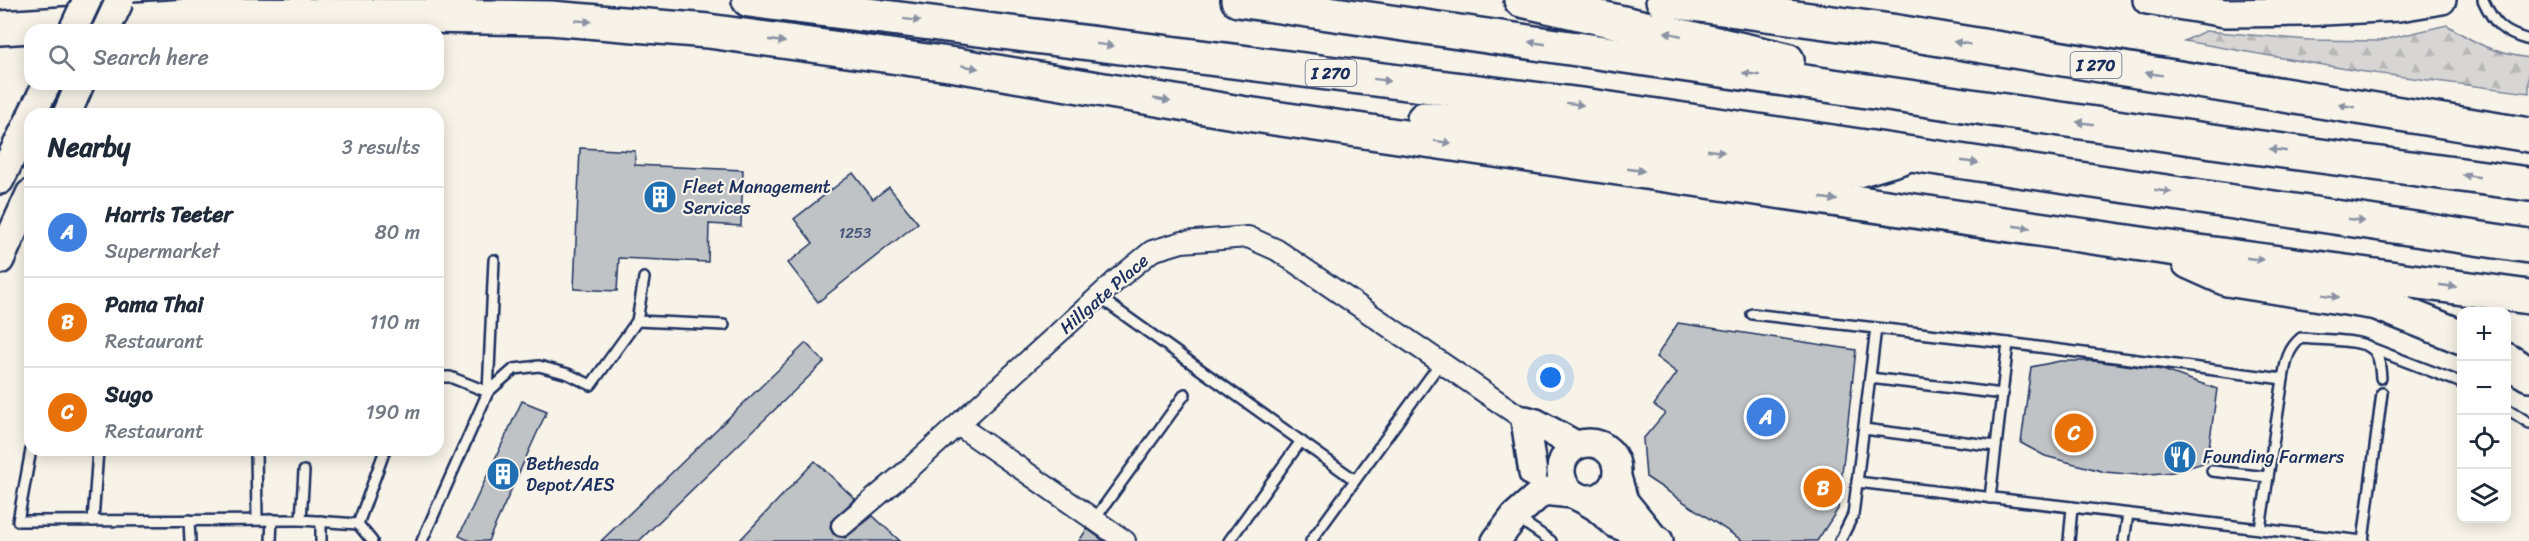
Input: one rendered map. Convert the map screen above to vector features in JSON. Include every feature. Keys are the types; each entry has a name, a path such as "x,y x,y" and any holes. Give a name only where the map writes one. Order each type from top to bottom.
{"highway":[{"name":"I 270","path":"749,0 1590,106 2529,246"},
{"path":"1238,0 2038,116 2529,184"},
{"path":"1521,0 2038,116"},
{"name":"I 270","path":"1663,0 1891,31 2529,135"},
{"path":"63,24 205,15 550,18 708,32 944,63 1240,113 2155,246 2529,297"},
{"path":"0,28 24,26"},
{"path":"1240,113 1375,115 1566,131 1858,170 1912,154"},
{"path":"2397,114 2529,123"},
{"path":"2155,246 2227,279 2378,303 2457,335"},
{"path":"2508,361 2529,374"}],"street":[{"path":"76,24 87,0"},
{"path":"109,24 120,0"},
{"path":"2147,0 2225,13 2398,7 2442,0"},
{"path":"35,108 44,90"},
{"path":"70,108 77,90"},
{"path":"0,180 24,131"},
{"path":"0,260 24,207"},
{"name":"Hillgate Place","path":"842,526 1152,251 1182,242 1248,237 1277,250 1525,420"},
{"path":"1533,473 1525,420 1536,423 1570,452"},
{"path":"958,425 1125,541"},
{"path":"1515,516 1533,473 1544,464 1587,443 1604,447 1615,460 1624,501 1656,539"},
{"path":"1570,452 1562,478 1577,496 1595,506 1616,524 1656,539"},
{"path":"1496,541 1515,516 1543,491 1591,499 1600,497 1613,485 1617,477"}],"lane":[{"path":"2483,0 2492,19 2511,36 2529,40"},
{"path":"422,541 488,392 494,260"},
{"path":"488,392 514,369 539,366 568,374 591,385 637,321 644,278"},
{"path":"1099,297 1356,480"},
{"path":"1752,314 2008,343 2283,379"},
{"path":"637,321 723,325"},
{"path":"1840,541 1853,516 1876,328"},
{"path":"2260,529 2287,356 2292,346 2301,338 2362,344 2457,381"},
{"path":"1990,498 2008,343"},
{"path":"2371,348 2378,357 2381,378"},
{"path":"1311,541 1441,362"},
{"path":"444,377 450,377 488,392"},
{"path":"1870,378 2002,394"},
{"path":"1857,482 2363,541 2382,393"},
{"path":"1094,520 1185,394"},
{"path":"2511,411 2529,423"},
{"path":"1864,429 1996,446"},
{"path":"1229,541 1301,441"},
{"path":"30,456 18,521 257,519 321,521 358,524 372,541"},
{"path":"93,521 98,456"},
{"path":"256,456 257,519"},
{"path":"358,524 383,456"},
{"path":"301,520 304,471"},
{"path":"2212,471 2268,477"},
{"path":"2069,541 2072,507"},
{"path":"2124,541 2128,514"},
{"path":"1515,516 1551,541"},
{"path":"271,541 272,519"},
{"path":"189,520 190,541"},
{"path":"321,521 321,541"}],"green space":[{"path":"2447,25 2486,47 2529,58 2529,93 2358,71 2184,41 2205,31 2309,40 2379,41"}],"building":[{"name":"Fleet Management Services","path":"580,148 635,151 635,165 743,170 741,226 709,224 708,262 619,258 617,291 574,289"},
{"path":"853,173 873,199 889,187 918,223 818,302 788,263 813,243 794,219"},
{"path":"1678,323 1856,350 1838,509 1817,541 1743,541 1646,477 1643,439 1665,413 1654,405 1677,373 1656,357"},
{"path":"806,343 824,362 639,541 601,541"},
{"path":"2060,361 2095,361 2163,370 2217,389 2207,462 2173,472 2139,475 2105,472 2045,456 2021,443 2031,367"},
{"name":"Bethesda Depot/AES","path":"522,401 547,411 488,541 470,541 459,536"},
{"path":"815,461 855,499 831,521 830,528 833,534 845,538 873,516 900,541 739,541"},
{"path":"1087,529 1104,541 1079,541"}],"place":[{"name":"Fleet Management Services","path":"660,197"},
{"name":"Harris Teeter","path":"1766,417"},
{"name":"Sugo","path":"2074,433"},
{"name":"Founding Farmers","path":"2180,457"},
{"name":"Bethesda Depot/AES","path":"503,474"},
{"name":"Pama Thai","path":"1823,488"}]}
